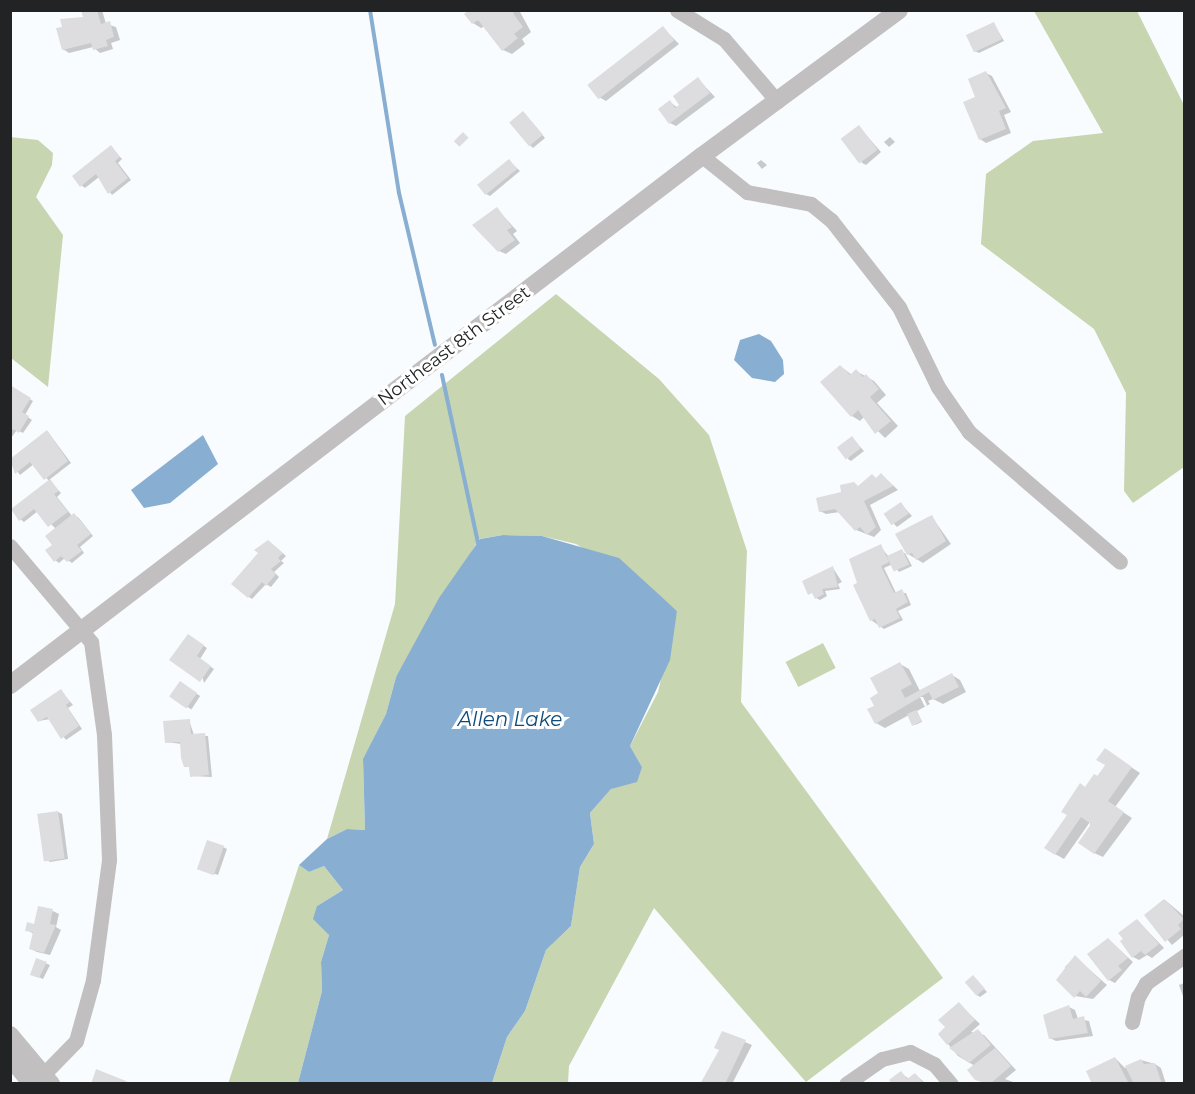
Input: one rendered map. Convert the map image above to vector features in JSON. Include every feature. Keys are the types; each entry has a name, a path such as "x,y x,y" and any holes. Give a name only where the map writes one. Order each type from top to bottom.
{"street":[{"path":"677,10 724,39 777,101"},
{"name":"Northeast 8th Street","path":"10,685 702,156 899,10"},
{"path":"702,156 747,192 811,204 831,220 899,307 938,387 969,432 1120,562"},
{"path":"10,546 81,630 95,654 104,735 109,860 93,980 76,1041 40,1081"},
{"path":"1132,1022 1138,997 1146,983 1185,956"},
{"path":"10,1035 40,1081"},
{"path":"846,1083 895,1053 922,1056 951,1083"},
{"path":"10,1057 40,1081"}],"green space":[{"path":"1034,11 1137,11 1184,105 1184,467 1133,503 1124,491 1126,393 1094,329 981,244 986,174 1033,141 1103,133"},
{"path":"10,137 38,140 53,153 52,165 36,197 63,235 48,387 11,358"},
{"path":"556,294 659,379 709,435 747,551 741,702 943,978 806,1082 654,908 569,1066 568,1083 492,1083 507,1037 525,1011 546,950 571,926 580,867 594,844 590,813 611,789 642,767 630,746 658,692 677,611 655,592 576,544 542,536 503,535 479,539 396,677 386,714 363,760 365,830 347,829 327,839 395,604 405,416"},
{"path":"823,643 836,668 798,687 786,662"},
{"path":"299,865 309,872 324,866 343,890 317,906 329,935 321,962 322,991 298,1083 228,1084"}],"water":[{"path":"759,334 771,341 783,360 784,374 775,382 752,378 734,360 740,340"},
{"path":"203,435 218,464 170,503 144,508 131,490"},
{"name":"Allen Lake","path":"503,535 542,536 619,558 677,611 670,660 630,746 642,767 637,782 611,789 590,813 594,844 580,867 571,926 546,950 525,1011 507,1037 492,1083 298,1083 322,991 321,962 329,935 313,919 317,906 343,890 324,866 309,872 299,865 327,839 347,829 365,830 363,759 386,714 396,677 439,598 480,539"}],"building":[{"path":"81,10 97,10 101,24 110,21 114,37 106,40 108,46 93,50 91,43 62,50 56,28 62,27 60,19 83,17"},
{"path":"469,10 516,10 513,13 523,27 514,34 518,38 502,51 478,20 472,24 464,14"},
{"path":"994,22 1002,39 974,52 966,35"},
{"path":"663,26 674,40 598,99 587,85"},
{"path":"986,71 1006,108 999,111 1006,129 979,140 963,102 975,97 968,79"},
{"path":"698,77 710,93 669,124 658,109 670,100 675,108 679,105 673,96"},
{"path":"523,111 543,135 529,146 509,123"},
{"path":"859,125 878,150 859,164 841,139"},
{"path":"463,132 469,138 459,147 454,141"},
{"path":"111,145 120,157 115,161 128,178 108,194 96,174 80,187 72,176"},
{"path":"509,159 517,169 485,195 477,185"},
{"path":"497,207 512,227 507,230 515,240 498,252 472,225"},
{"path":"840,365 850,375 856,369 863,377 866,374 879,389 870,397 891,421 875,434 858,410 851,417 820,382"},
{"path":"10,385 31,398 22,412 29,416 19,433 13,429 10,432"},
{"path":"47,430 68,461 44,480 30,462 15,474 10,459"},
{"path":"852,436 861,448 846,459 837,447"},
{"path":"881,473 893,486 864,501 876,527 867,535 860,527 855,531 835,509 819,512 816,498 841,492 840,485 854,482 858,486 872,474 876,478"},
{"path":"50,479 59,491 54,494 68,512 48,527 34,509 19,521 11,509"},
{"path":"901,502 909,514 891,525 884,514"},
{"path":"74,513 91,534 77,545 82,551 67,562 61,556 54,562 45,550 52,545 45,536"},
{"path":"932,515 946,541 916,560 912,553 907,555 895,534"},
{"path":"268,540 283,553 278,558 281,561 271,569 276,574 266,586 262,582 248,598 231,584 258,553 254,550"},
{"path":"881,544 889,562 881,566 894,593 902,589 908,602 896,609 900,618 879,628 875,619 870,621 853,585 857,583 849,559"},
{"path":"902,549 909,564 894,572 887,556"},
{"path":"833,566 838,587 822,589 824,594 815,599 812,593 808,595 802,581"},
{"path":"188,634 204,645 197,656 211,666 200,682 169,660"},
{"path":"900,662 912,684 901,690 905,698 952,673 959,687 933,700 929,692 875,724 867,709 874,706 870,698 878,693 870,678"},
{"path":"180,681 197,693 186,709 169,697"},
{"path":"61,689 70,702 66,705 79,726 61,739 47,717 38,722 30,710"},
{"path":"916,710 922,721 912,726 907,714"},
{"path":"190,719 191,734 205,733 209,775 190,777 189,767 184,767 181,758 180,742 165,743 163,721"},
{"path":"1105,748 1132,767 1108,801 1124,812 1094,854 1078,843 1091,824 1081,817 1055,855 1044,848 1067,815 1061,812 1080,783 1085,787 1094,774 1098,776 1105,765 1096,760"},
{"path":"58,811 65,859 44,861 37,814"},
{"path":"207,840 224,846 214,875 197,869"},
{"path":"1164,899 1184,919 1178,925 1181,929 1165,942 1144,915"},
{"path":"38,906 53,909 50,924 56,925 44,953 29,949 33,932 25,931 27,922 34,924"},
{"path":"1137,919 1159,944 1145,955 1141,951 1132,958 1120,941 1123,939 1118,933"},
{"path":"1108,938 1128,958 1118,966 1122,970 1108,981 1087,954"},
{"path":"1075,955 1101,981 1086,997 1080,991 1074,998 1056,980"},
{"path":"36,958 47,962 39,978 30,975"},
{"path":"973,975 985,989 977,996 965,982"},
{"path":"959,1002 975,1020 947,1045 938,1034 945,1027 938,1020"},
{"path":"1069,1005 1073,1019 1084,1016 1088,1033 1049,1039 1043,1015"},
{"path":"978,1029 991,1045 969,1063 949,1048"},
{"path":"722,1031 746,1040 725,1084 700,1084 719,1050 714,1048"},
{"path":"995,1048 1011,1066 990,1084 975,1080 967,1070"},
{"path":"1115,1057 1128,1082 1092,1084 1086,1071"},
{"path":"1141,1059 1144,1064 1155,1063 1162,1084 1134,1084 1125,1066"},
{"path":"96,1069 126,1081 129,1084 91,1084"},
{"path":"901,1071 907,1079 915,1073 924,1084 892,1084 889,1080"}],"waterway":[{"path":"370,10 399,193 435,345"},
{"path":"442,375 478,543"}]}
